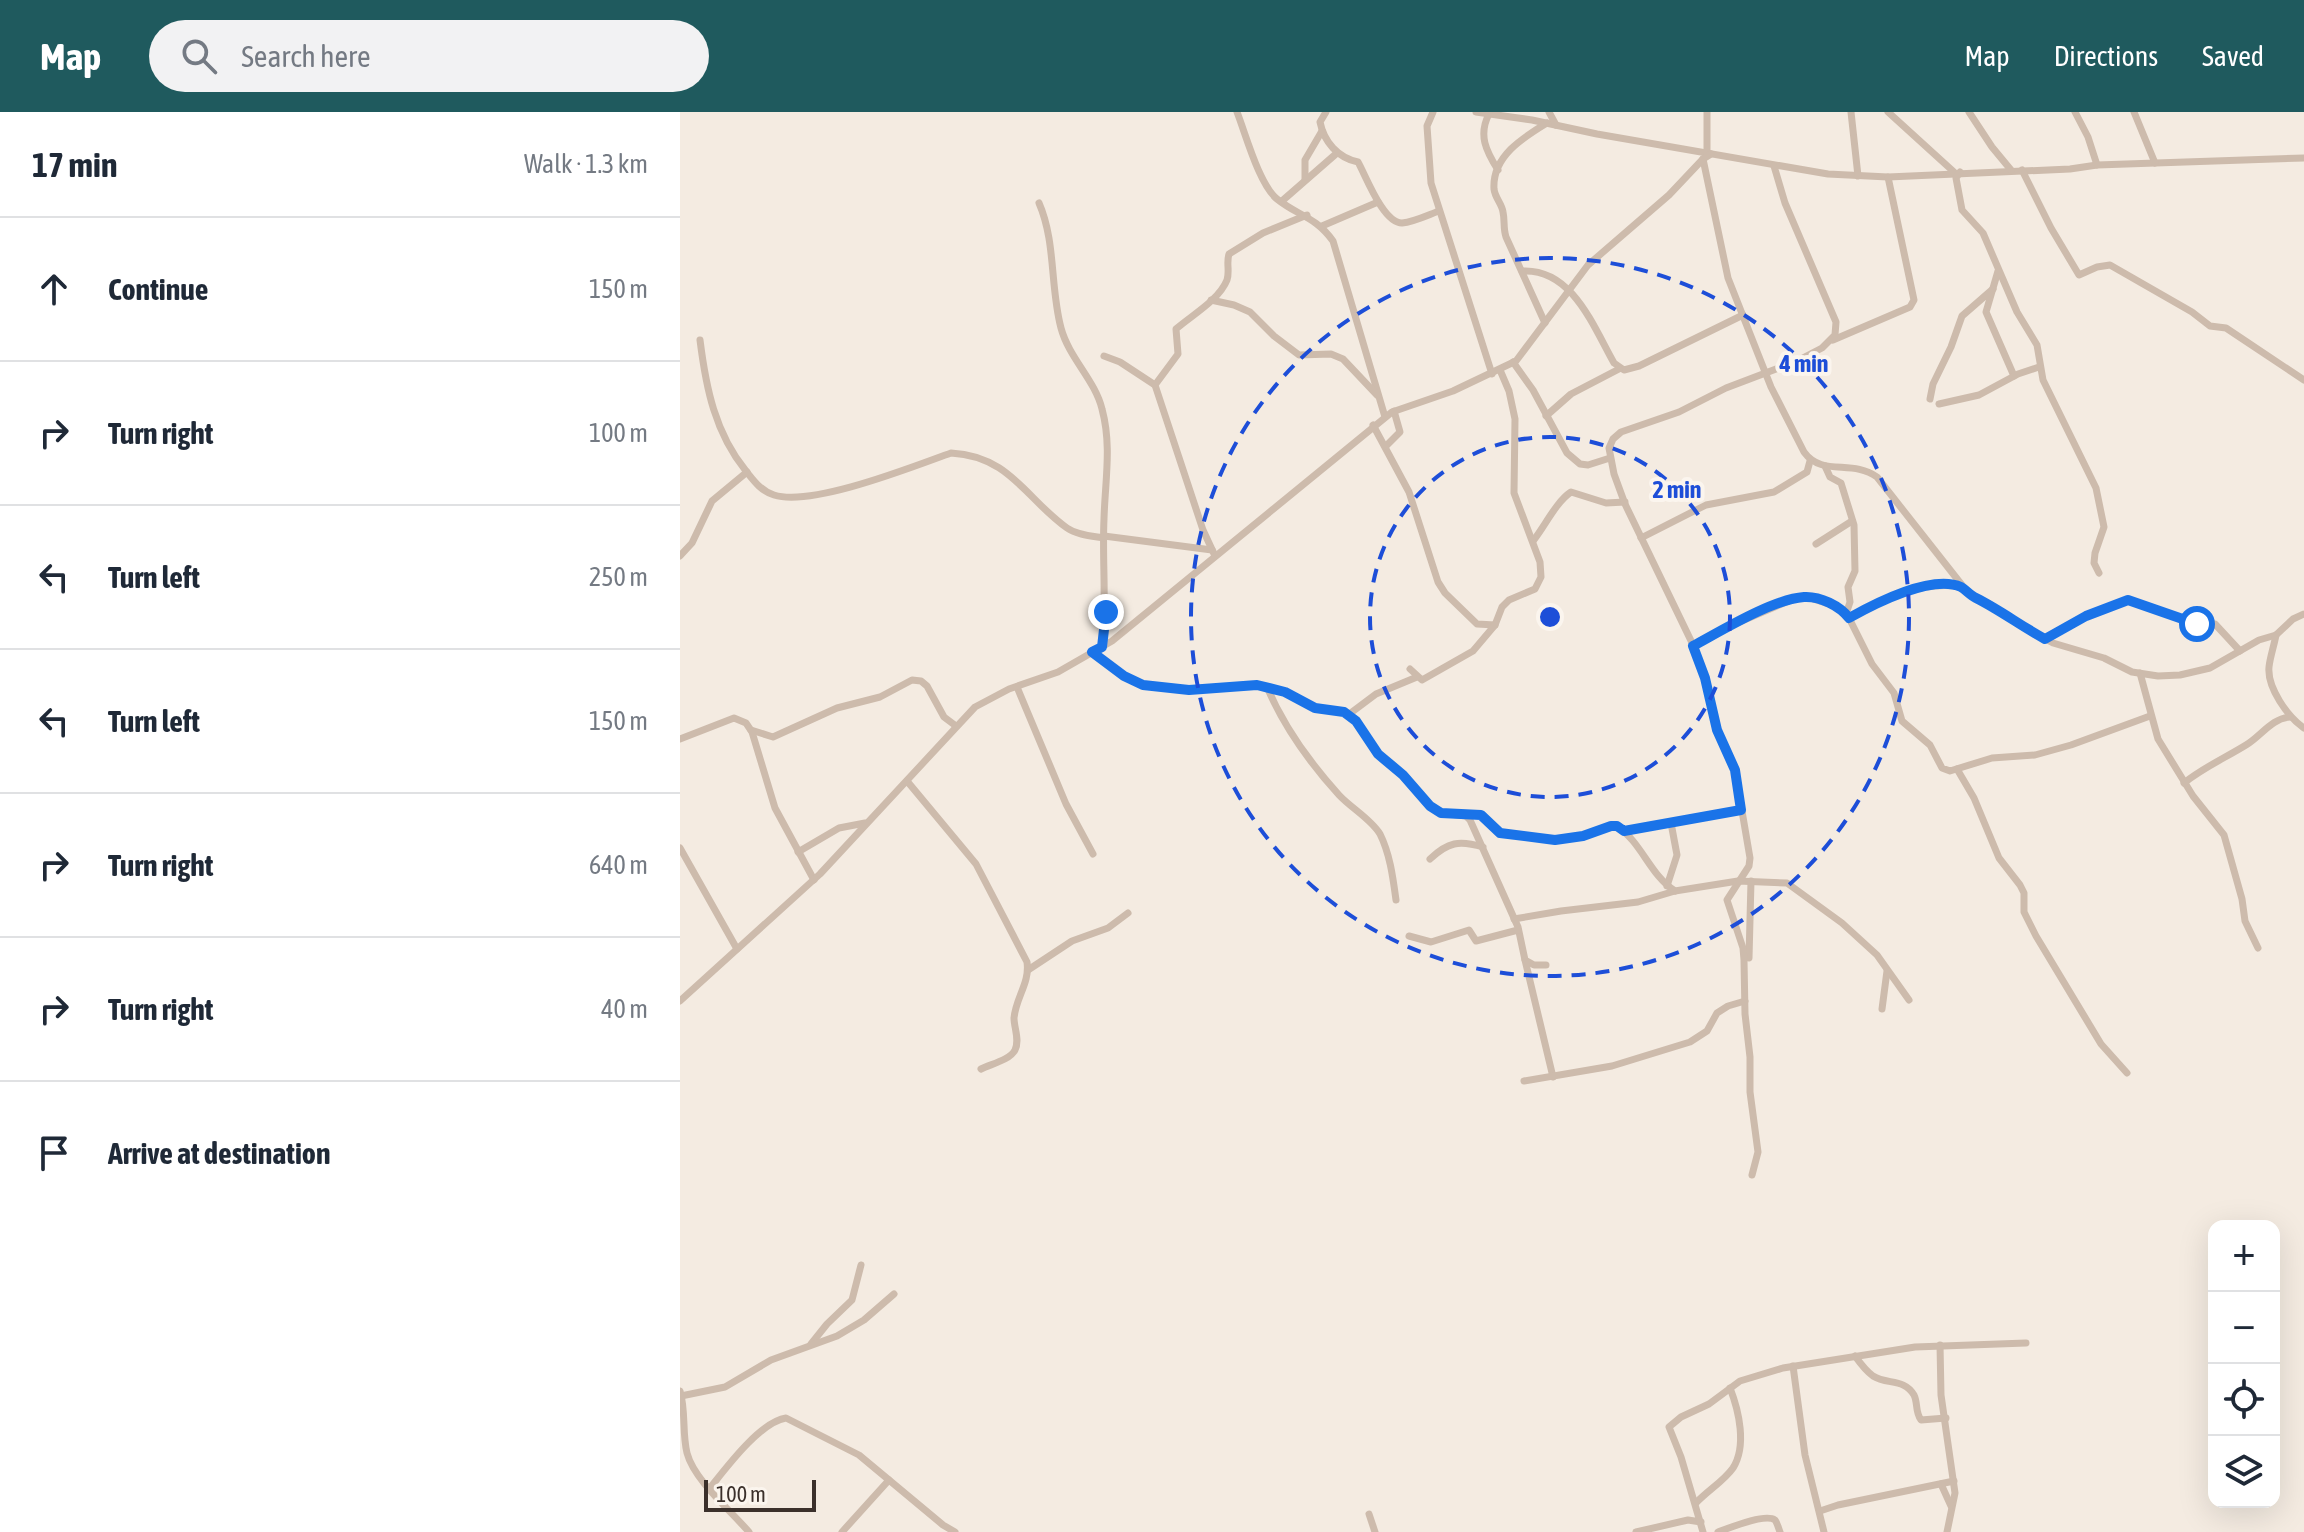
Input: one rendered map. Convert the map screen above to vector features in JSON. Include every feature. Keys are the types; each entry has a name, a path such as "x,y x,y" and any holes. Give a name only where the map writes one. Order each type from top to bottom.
{"street":[{"path":"1237,112 1267,186 1282,201 1322,226 1333,241 1385,417"},
{"path":"1326,112 1320,122 1322,131 1337,153 1358,162 1378,202 1395,221 1401,223 1439,211"},
{"path":"1410,669 1422,680 1473,651 1495,625 1502,607 1539,584 1540,562 1514,493 1515,419 1509,391 1496,372 1431,183 1427,126 1433,112"},
{"path":"1476,112 1707,155 1858,176 2304,158"},
{"path":"1549,112 1551,124"},
{"path":"1641,538 1706,505 1774,492 1807,472 1810,461 1766,374 1723,265 1707,155 1707,112"},
{"path":"1851,112 1858,176"},
{"path":"1888,112 1957,172"},
{"path":"1969,112 2011,170"},
{"path":"2075,112 2088,137 2097,165"},
{"path":"2134,112 2155,163"},
{"path":"1487,113 1483,141 1498,170"},
{"path":"1545,323 1502,227 1503,211 1494,193 1494,177 1515,143 1551,124"},
{"path":"1305,179 1305,160 1322,131"},
{"path":"1282,201 1337,153"},
{"path":"680,1001 814,880 975,707 1058,672 1102,647 1150,612 1214,553 1294,494 1373,425 1394,411 1496,372 1513,362 1527,350 1588,265 1669,195 1707,155"},
{"path":"1774,166 1788,213 1836,322 1837,330 1831,341"},
{"path":"2022,170 2079,275 2110,265 2192,312 2210,326 2226,328 2304,380"},
{"path":"1957,172 1960,207 1983,233 2017,312 2037,345 2043,380 2096,488 2104,527 2095,553 2094,563 2099,573"},
{"path":"1752,1175 1758,1152 1750,1092 1743,948 1727,900 1749,866 1750,858 1735,770 1717,730 1705,678 1693,646 1625,502 1610,458 1611,442 1621,432 1679,412 1726,388 1797,361 1831,341 1910,307 1914,300 1888,177"},
{"path":"1322,226 1378,202"},
{"path":"1039,203 1046,221 1060,326 1067,346 1101,405 1108,443 1104,537 1106,612 1102,647"},
{"path":"1155,385 1178,354 1176,329 1211,300 1229,276 1229,254 1263,233 1307,215"},
{"path":"1998,268 1986,312 2014,376"},
{"path":"1522,271 1555,277 1570,289 1619,369"},
{"path":"1930,399 1933,384 1962,316 1993,289"},
{"path":"1211,300 1250,312 1299,355 1331,354 1343,359 1378,396"},
{"path":"1546,416 1571,394 1619,369 1639,366 1743,315"},
{"path":"700,340 707,392 726,443 765,491 778,496 809,496 951,453 965,454 1010,474 1068,529 1214,553"},
{"path":"1104,356 1120,362 1155,385 1203,530 1214,553"},
{"path":"1513,362 1533,390 1567,453 1580,464 1598,464 1610,458"},
{"path":"1939,404 1979,395 2014,376 2039,367"},
{"path":"1386,446 1400,432 1394,411"},
{"path":"1373,425 1409,492 1438,582 1477,624 1495,625"},
{"path":"1810,461 1825,466 1858,467 1877,477 1962,587 1975,598 2045,639 2140,673 2180,675 2210,668 2276,635 2293,619 2304,614"},
{"path":"1825,466 1830,477 1841,483 1852,521 1855,571 1848,587 1848,616"},
{"path":"680,556 692,543 712,501 747,472"},
{"path":"1533,541 1561,499 1571,492 1606,503 1625,502"},
{"path":"1816,544 1852,521"},
{"path":"1848,616 1910,589 1962,587"},
{"path":"1693,646 1791,600 1807,597 1835,606 1848,616 1872,664 1894,693 1902,721 1930,745 1942,768 1950,771 1992,758 2035,755 2150,716"},
{"path":"2045,639 2086,616 2128,600 2197,624 2215,624 2240,651"},
{"path":"2276,635 2269,666 2270,677 2290,717 2304,728"},
{"path":"1092,652 1124,676 1143,685 1189,690 1247,683 1285,692 1309,706 1348,715 1356,721 1378,754 1403,775 1430,806 1441,813 1481,815 1500,833 1555,840 1617,826 1624,831 1656,876 1675,891"},
{"path":"2140,673 2158,739 2184,783 2224,835 2245,921 2258,948"},
{"path":"1348,715 1376,694 1417,677"},
{"path":"751,729 773,737 837,708 880,697 912,680 921,681 927,686 944,717 956,726"},
{"path":"1017,687 1066,804 1093,854"},
{"path":"1267,687 1280,717 1326,780 1378,831 1391,865 1396,900"},
{"path":"2184,783 2202,769 2246,746 2276,721 2290,717"},
{"path":"680,739 734,718 746,723 751,729 775,808 814,880"},
{"path":"1957,769 1974,798 1999,858 2020,885 2025,899 2024,912 2036,936 2101,1044 2127,1073"},
{"path":"907,781 976,864 1027,962 1028,979 1014,1020 1015,1050 1010,1056 981,1069"},
{"path":"1624,831 1741,810"},
{"path":"1466,816 1473,824 1518,930 1553,1077"},
{"path":"798,852 839,828 866,823"},
{"path":"1667,886 1677,855 1671,823"},
{"path":"1430,859 1455,842 1483,847"},
{"path":"680,848 737,949"},
{"path":"1514,919 1638,902 1675,891 1738,881 1787,883 1842,923 1877,955 1909,1000"},
{"path":"1745,984 1749,969 1751,881"},
{"path":"1028,970 1072,941 1108,928 1128,913"},
{"path":"1409,936 1431,942 1469,930 1476,941 1518,930"},
{"path":"1525,960 1534,965 1546,965"},
{"path":"1882,1009 1887,971"},
{"path":"1524,1081 1634,1061 1701,1037 1717,1013 1745,1001"},
{"path":"810,1346 852,1300 861,1265"},
{"path":"749,1532 699,1478 687,1454 681,1394 725,1387 771,1360 850,1329 883,1306 894,1294"},
{"path":"1703,1532 1669,1427 1681,1417 1709,1404 1740,1381 1793,1366 1855,1356 1940,1345 2026,1343"},
{"path":"1940,1345 1941,1395 1955,1493 1947,1532"},
{"path":"1855,1356 1873,1376 1897,1381 1910,1391 1916,1400 1917,1416 1921,1420 1946,1418"},
{"path":"1793,1366 1805,1455 1824,1532"},
{"path":"1696,1503 1727,1475 1736,1461 1741,1425 1730,1388"},
{"path":"710,1488 772,1422 786,1418 859,1455 955,1532"},
{"path":"842,1532 889,1480"},
{"path":"1820,1511 1954,1481"},
{"path":"1941,1484 1952,1508"},
{"path":"1369,1514 1375,1532"},
{"path":"1718,1532 1755,1519 1771,1518 1780,1532"},
{"path":"1636,1532 1688,1520 1701,1522"}],"route":[{"path":"1106,612 1102,647 1092,652 1124,676 1143,685 1189,690 1247,683 1285,692 1315,708 1344,712 1356,721 1378,754 1403,775 1434,809 1462,816 1481,815 1500,833 1555,840 1583,836 1611,826 1624,831 1741,810 1735,770 1717,730 1705,678 1693,646 1791,600 1807,597 1820,601 1835,606 1849,618 1910,589 1952,585 1962,587 1975,598 2045,639 2086,616 2128,600 2197,624"}]}
